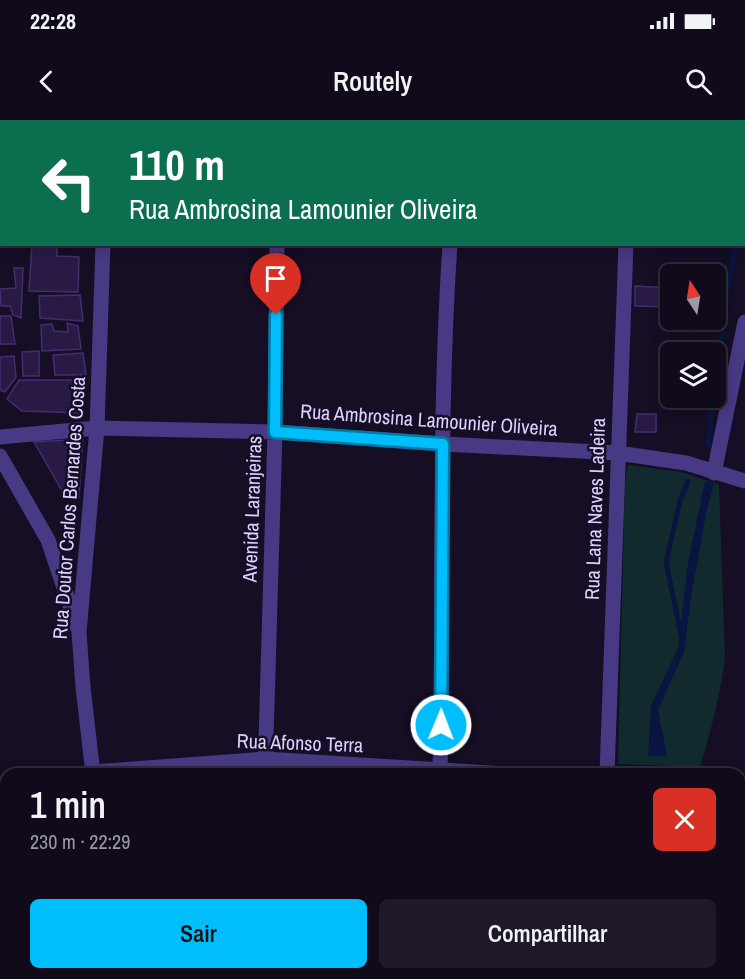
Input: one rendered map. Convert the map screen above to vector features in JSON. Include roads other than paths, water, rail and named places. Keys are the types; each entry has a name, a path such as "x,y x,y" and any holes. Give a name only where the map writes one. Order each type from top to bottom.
{"street":[{"name":"Rua Doutor Carlos Bernardes Costa","path":"92,768 79,632 97,428 103,246"},
{"name":"Avenida Laranjeiras","path":"265,766 275,432 277,246"},
{"path":"440,768 443,444 446,299 450,246"},
{"name":"Rua Lana Naves Ladeira","path":"607,768 626,246"},
{"path":"714,472 745,322"},
{"name":"Rua Ambrosina Lamounier Oliveira","path":"0,438 97,428 275,432 618,453 686,463 745,481"},
{"path":"0,456 48,540 79,632"},
{"name":"Rua Afonso Terra","path":"216,768 265,766 315,768"}],"waterway":[{"path":"721,342 736,246"},
{"path":"708,446 712,408"},
{"path":"681,635 666,562 680,501 688,481"}]}
